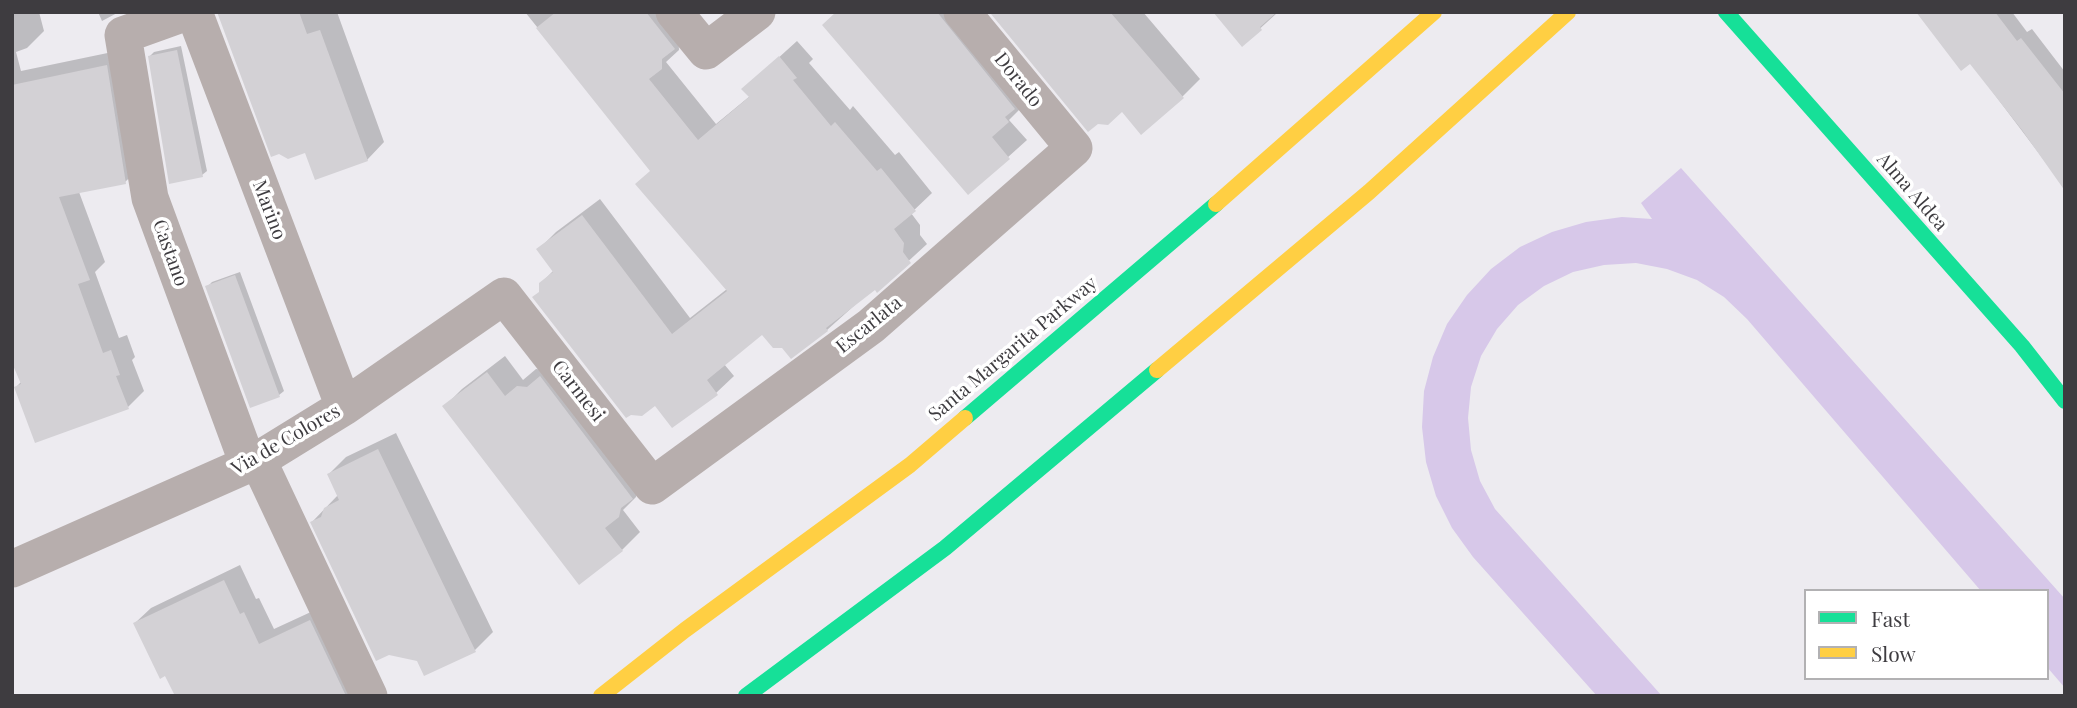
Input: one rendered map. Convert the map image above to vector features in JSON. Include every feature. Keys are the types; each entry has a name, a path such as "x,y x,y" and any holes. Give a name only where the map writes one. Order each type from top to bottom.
{"main road":[{"name":"Santa Margarita Parkway","path":"601,696 685,630 910,465 1245,179 1434,12"},
{"path":"746,696 945,548 1369,192 1568,12"},
{"name":"Alma Aldea","path":"1726,12 2022,346 2065,401"}],"street":[{"name":"Castano","path":"187,12 123,35 150,198 253,462 369,696"},
{"name":"Marino","path":"194,12 344,407"},
{"path":"674,12 706,51 757,12"},
{"name":"Dorado","path":"962,12 1074,148"},
{"name":"Escarlata","path":"652,486 871,326 1074,148"},
{"name":"Via de Colores","path":"12,569 253,462 344,407 504,296"},
{"name":"Carmesi","path":"504,296 652,486"}],"shaded area":[{"path":"1681,168 2065,599 2065,688 2049,669 2049,589 1979,589 1747,319 1724,297 1697,280 1667,269 1636,263 1604,265 1573,272 1544,286 1518,305 1497,329 1481,356 1471,387 1468,418 1471,450 1480,481 1495,509 1662,696 1597,696 1473,557 1452,528 1436,496 1426,462 1422,427 1424,391 1433,357 1447,324 1467,295 1491,269 1520,247 1552,232 1586,222 1622,217 1652,219 1641,203"}],"building":[{"path":"217,12 299,12 307,34 320,30 368,161 315,180 305,153 288,159 279,154 271,157"},
{"path":"556,12 646,12 675,49 662,59 662,69 649,79 698,140 749,97 741,89 779,56 797,78 793,80 831,126 835,122 877,171 881,168 916,211 894,229 904,243 903,252 911,263 877,293 875,290 826,328 828,331 791,359 782,348 773,348 762,335 707,380 718,395 672,428 655,406 642,416 631,415 626,418 532,297 539,292 539,283 553,272 536,249 582,215 672,334 727,291 635,184 650,171 536,28"},
{"path":"836,12 937,12 1015,109 1005,117 1009,122 992,137 1010,159 968,195 822,25"},
{"path":"1110,12 1184,98 1141,135 1122,112 1108,125 1098,124 1088,132 991,14"},
{"path":"1213,12 1277,12 1260,27 1262,30 1242,47"},
{"path":"1916,12 1995,12 2017,41 2021,38 2065,94 2065,191 2022,130 1970,64 1961,71"},
{"path":"177,50 203,177 169,184 148,56"},
{"path":"107,65 126,184 59,197 90,280 78,284 103,353 111,350 120,375 116,376 129,409 35,443 14,387 21,384 12,363 12,85"},
{"path":"235,275 280,397 250,408 205,286"},
{"path":"487,372 505,396 517,386 527,387 540,376 633,499 621,508 619,517 605,528 623,551 579,585 442,406"},
{"path":"378,449 476,652 424,676 417,661 389,655 376,661 310,522 321,517 324,508 339,500 327,474"},
{"path":"224,580 240,614 244,612 259,644 310,620 346,696 175,696 165,676 160,679 133,623"}],"traffic: fast":[{"path":"1726,12 2022,346 2065,401"},
{"path":"965,418 1216,204"},
{"path":"746,696 945,548 1157,370"}],"traffic: slow":[{"path":"1216,204 1434,12"},
{"path":"1157,370 1369,192 1568,12"},
{"path":"601,696 685,630 910,465 965,418"}]}
